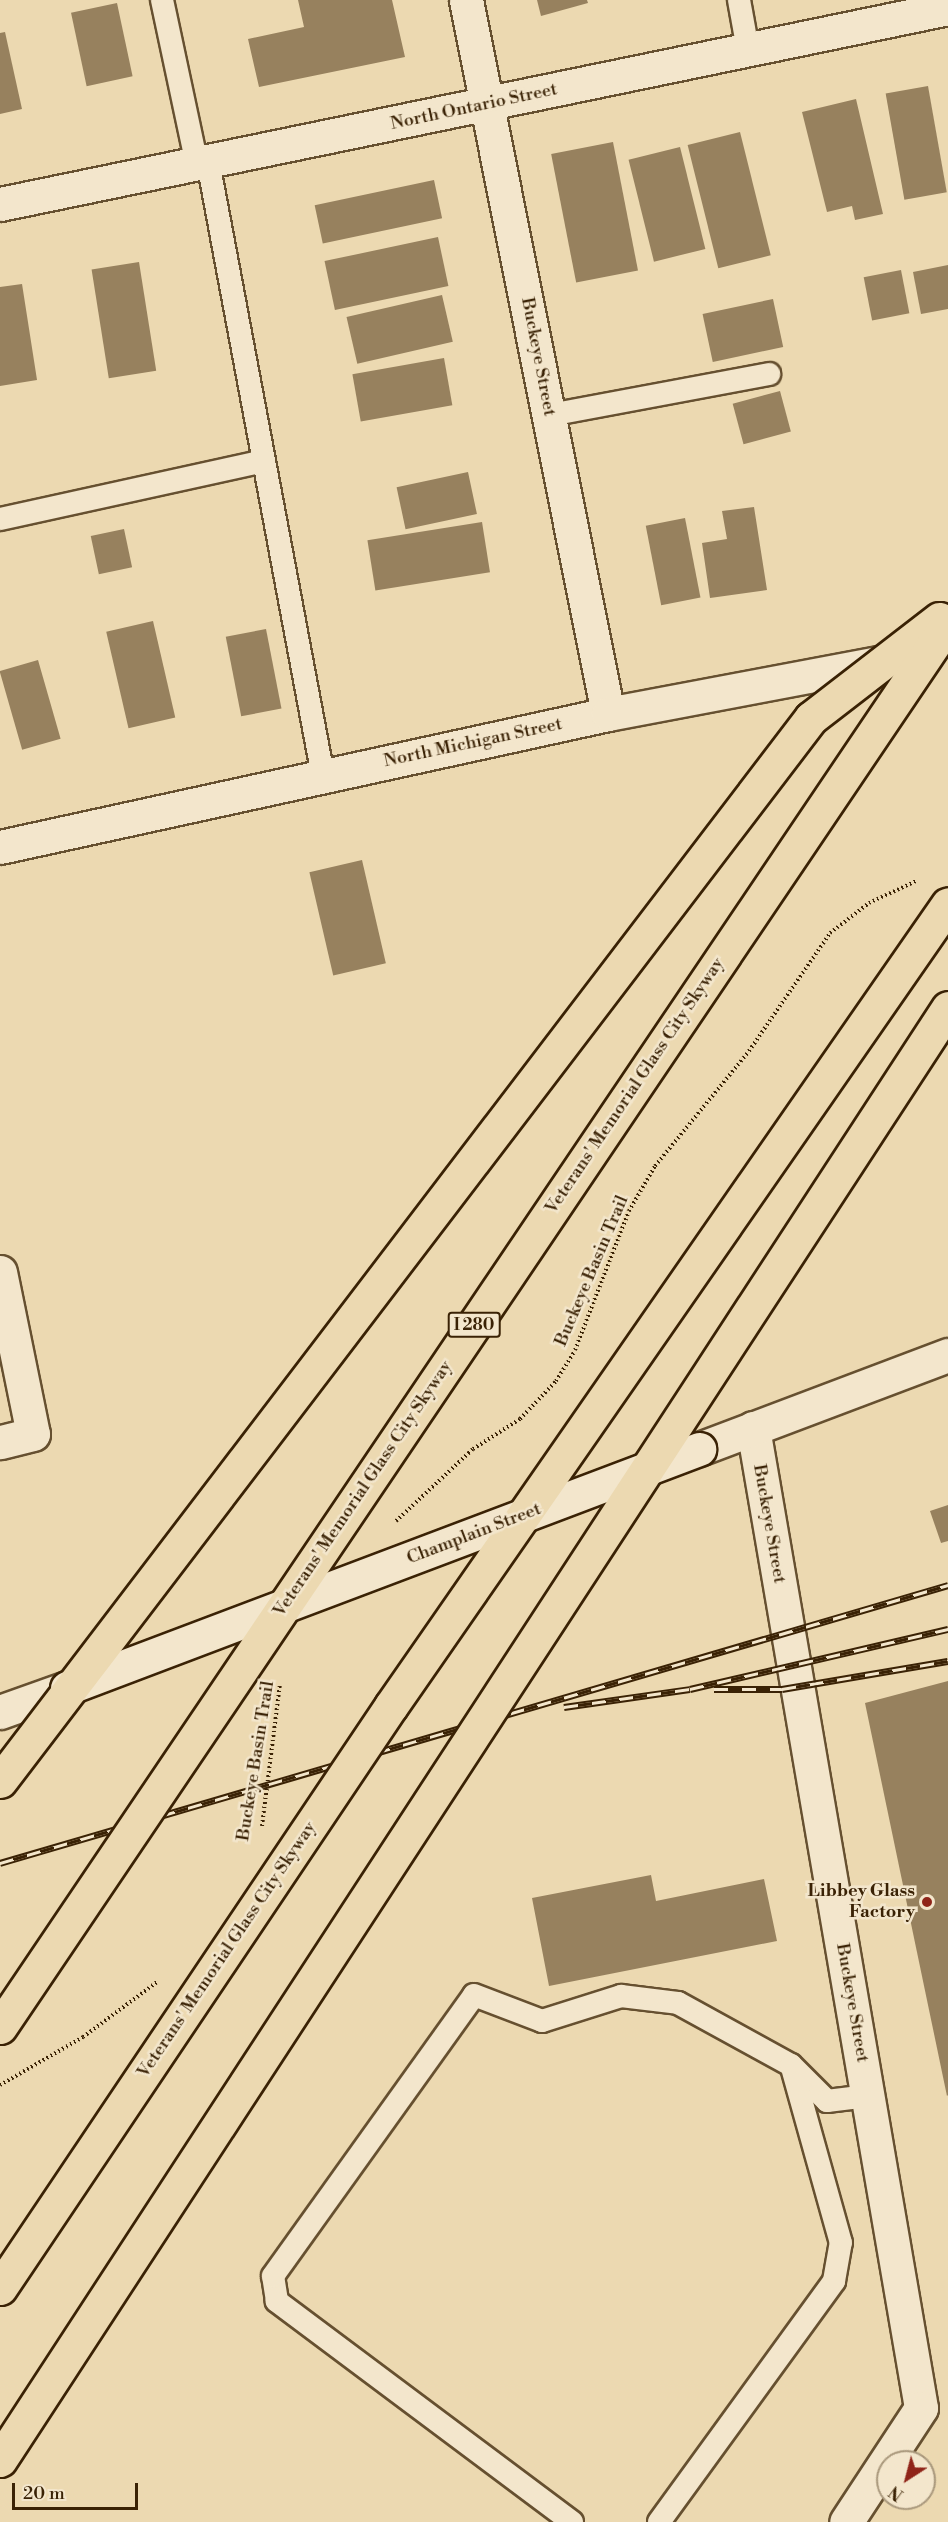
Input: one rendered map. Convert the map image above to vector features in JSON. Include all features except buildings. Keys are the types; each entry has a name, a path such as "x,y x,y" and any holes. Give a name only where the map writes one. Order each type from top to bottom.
{"highway":[{"path":"0,1781 811,718 948,612"},
{"name":"Veterans' Memorial Glass City Skyway","path":"0,2026 948,623"},
{"name":"Veterans' Memorial Glass City Skyway","path":"0,2288 391,1706 948,904"},
{"path":"0,2460 948,1008"}],"street":[{"name":"Buckeye Street","path":"466,0 489,105 608,714"},
{"name":"North Ontario Street","path":"0,204 489,105 948,8"},
{"name":"North Michigan Street","path":"0,847 608,714 948,650"},
{"path":"0,1272 33,1434 0,1442"},
{"name":"Champlain Street","path":"0,1712 948,1354"},
{"name":"Buckeye Street","path":"753,1428 921,2408 846,2522"}],"lane":[{"path":"162,0 203,163 264,461 323,776"},
{"path":"739,0 748,50"},
{"path":"550,415 769,375"},
{"path":"0,519 264,461"},
{"path":"572,2522 277,2301 273,2276 474,1995 542,2021 621,1996 678,2003 791,2065 827,2101 868,2096"},
{"path":"659,2522 834,2281 841,2243 791,2065"}],"path":[{"name":"Buckeye Basin Trail","path":"391,1525 473,1449 520,1419 556,1381 592,1311 629,1211 655,1166 748,1050 830,933 869,903 922,878"},
{"name":"Buckeye Basin Trail","path":"261,1830 286,1671"},
{"path":"0,2085 83,2037 162,1977"}],"railway":[{"path":"0,1863 948,1585"},
{"path":"564,1707 690,1689 948,1629"},
{"path":"714,1689 782,1689 948,1661"}],"place":[{"name":"Libbey Glass Factory","path":"927,1902"}]}
